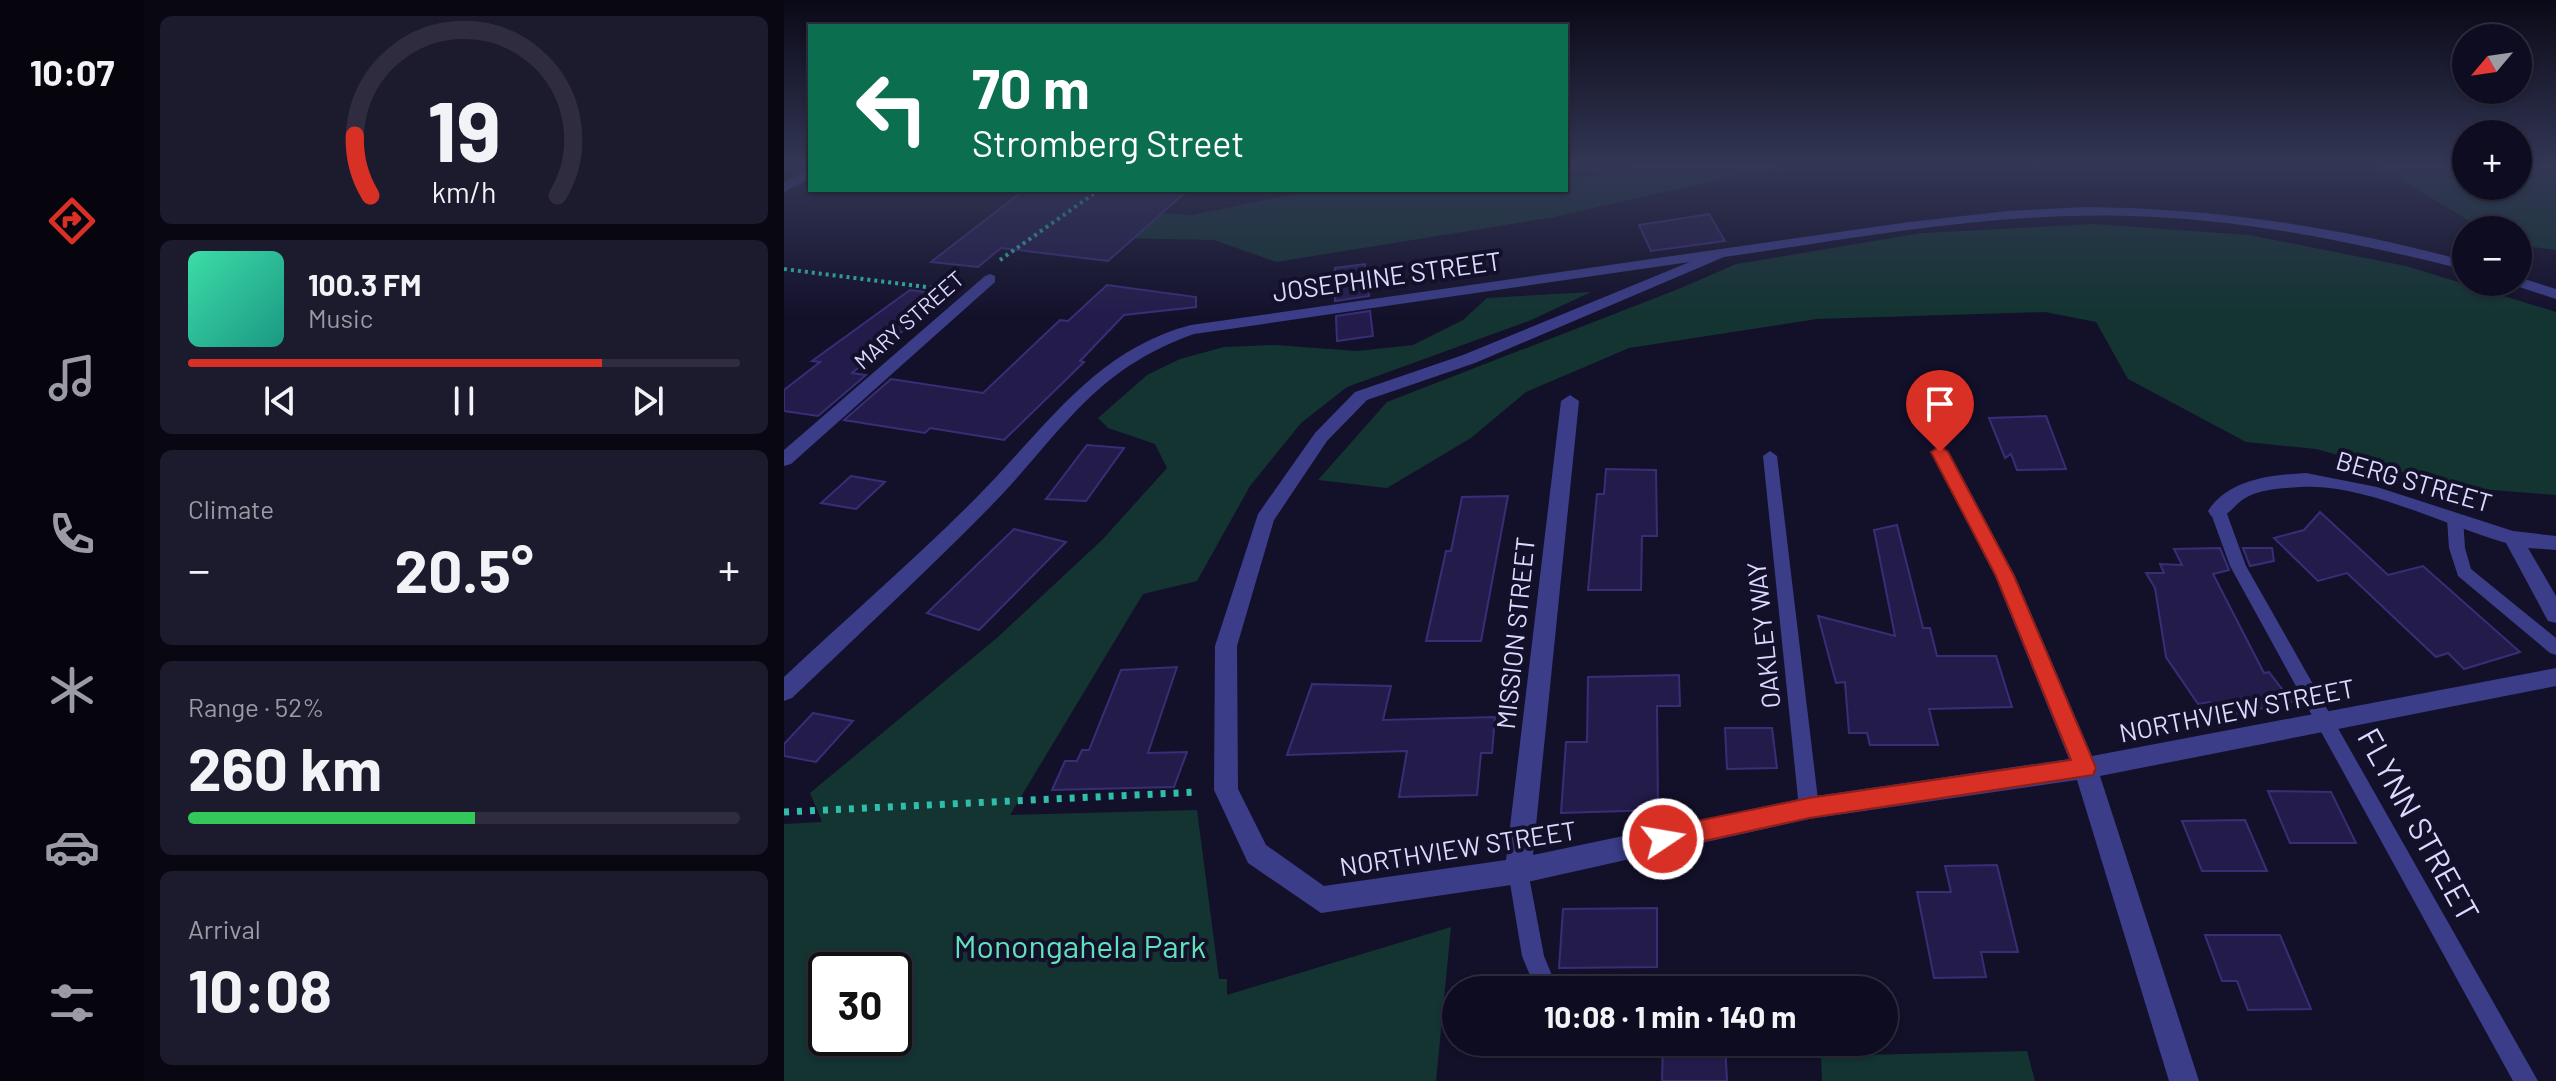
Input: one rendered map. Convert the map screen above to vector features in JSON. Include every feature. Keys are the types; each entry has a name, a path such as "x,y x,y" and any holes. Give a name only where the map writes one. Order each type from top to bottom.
{"street":[{"name":"JOSEPHINE STREET","path":"784,691 984,502 1092,383 1121,359 1149,344 1191,330 1246,321 1977,218 2021,215"},
{"name":"JOSEPHINE STREET","path":"2196,215 2269,224 2384,245 2452,262"},
{"name":"NORTHVIEW STREET","path":"1719,254 1469,359 1361,396 1321,437 1265,519 1226,646 1226,790 1257,854 1321,900 1518,871 1809,808 2085,768 2556,677"},
{"name":"MARY STREET","path":"784,460 990,279"},
{"path":"2532,286 2556,294"},
{"name":"MISSION STREET","path":"1518,871 1570,401"},
{"path":"1940,452 2005,576 2085,768 2184,1081"},
{"name":"BERG STREET","path":"2218,511 2241,492 2276,481 2326,481 2513,538 2556,543"},
{"path":"2513,538 2556,615"}],"lane":[{"name":"OAKLEY WAY","path":"1770,456 1809,808"},
{"name":"FLYNN STREET","path":"2218,511 2238,566 2526,1081"},
{"path":"2455,519 2457,548 2464,572 2518,620 2556,648"},
{"path":"1518,871 1533,956 1541,976"}],"path":[{"name":"MARY STREET","path":"990,279 988,268 1063,215"},
{"path":"784,269 973,293"},
{"path":"784,812 1226,790"}],"green space":[{"path":"1139,215 1560,215 1276,262 1214,240 1063,237"},
{"path":"2460,215 2556,215 2556,250 2532,247 2532,216"},
{"path":"2094,224 2249,235 2406,266 2452,280 2452,296 2504,296 2556,312 2556,495 2456,487 2316,449 2246,442 2128,379 2096,322 2045,312 1817,319 1629,348 1526,392 1471,438 1387,488 1318,480 1387,402 1736,264 1922,233"},
{"name":"Monongahela Park","path":"1591,292 1529,321 1347,387 1301,423 1250,486 1197,581 1143,594 1010,815 1197,810 1219,979 1227,979 1227,995 1451,927 1446,976 1442,976 1442,1019 1436,1081 784,1081 784,824 822,822 810,793 998,637 1103,539 1167,468 1155,444 1108,428 1098,418 1147,375 1180,359 1224,347 1275,345 1357,351 1413,345 1463,320 1487,298"},
{"path":"2027,1051 2035,1081 1822,1081 1821,1056"}],"building":[{"path":"991,215 1159,215 1108,261 1001,248 978,267 931,262"},
{"path":"1710,215 1725,241 1651,251 1639,225"},
{"path":"1365,264 1369,296 1335,301 1335,268"},
{"path":"1107,285 1196,297 1196,307 1124,315 1080,361 1084,362 1004,440 930,428 925,433 844,420 891,379 983,393 1060,320 1068,321"},
{"path":"910,290 946,295 852,373 866,375 818,416 784,411 784,390 820,362 812,361"},
{"path":"1370,311 1373,336 1337,341 1336,316"},
{"path":"2046,416 2066,469 2017,470 2011,454 2005,458 1989,418"},
{"path":"1087,445 1124,448 1086,501 1046,499"},
{"path":"1606,469 1656,470 1657,536 1642,536 1641,590 1588,590 1597,494 1604,494"},
{"path":"851,476 885,482 856,509 821,503"},
{"path":"1508,496 1481,641 1426,641 1446,551 1451,551 1462,497"},
{"path":"2320,512 2388,575 2423,566 2520,652 2464,669 2448,653 2436,657 2347,573 2318,581 2274,538 2304,530"},
{"path":"1897,525 1923,628 1930,628 1937,656 1996,656 2012,707 1929,709 1938,745 1870,745 1867,733 1849,733 1845,682 1836,683 1818,616 1895,636 1874,530"},
{"path":"1014,529 1066,542 979,630 927,613"},
{"path":"2220,548 2229,570 2213,574 2264,673 2269,672 2292,702 2221,717 2210,702 2198,704 2166,657 2155,588 2146,573 2164,573 2160,564 2182,565 2174,549"},
{"path":"2243,548 2272,548 2274,561 2250,566"},
{"path":"1177,667 1148,753 1187,752 1174,787 1052,790 1065,761 1077,761 1082,750 1089,750 1121,670"},
{"path":"1679,675 1680,706 1657,706 1658,810 1561,813 1566,742 1587,742 1588,677"},
{"path":"1312,684 1391,686 1383,720 1495,717 1492,753 1481,753 1477,795 1399,797 1407,751 1287,755"},
{"path":"813,713 853,721 816,762 784,756 784,744"},
{"path":"1725,728 1772,728 1777,768 1727,769"},
{"path":"2268,791 2331,792 2356,843 2290,843"},
{"path":"2245,820 2267,871 2202,871 2182,821"},
{"path":"1997,865 2018,952 1981,952 1986,977 1934,978 1917,892 1951,892 1945,866"},
{"path":"1657,908 1657,967 1559,968 1563,909"},
{"path":"2205,935 2280,935 2311,1009 2248,1010 2237,981 2222,981"},
{"path":"1663,1056 1726,1056 1727,1081 1662,1081"}],"route":[{"path":"1663,839 1809,808 2085,768 2005,576 1940,452"}]}
